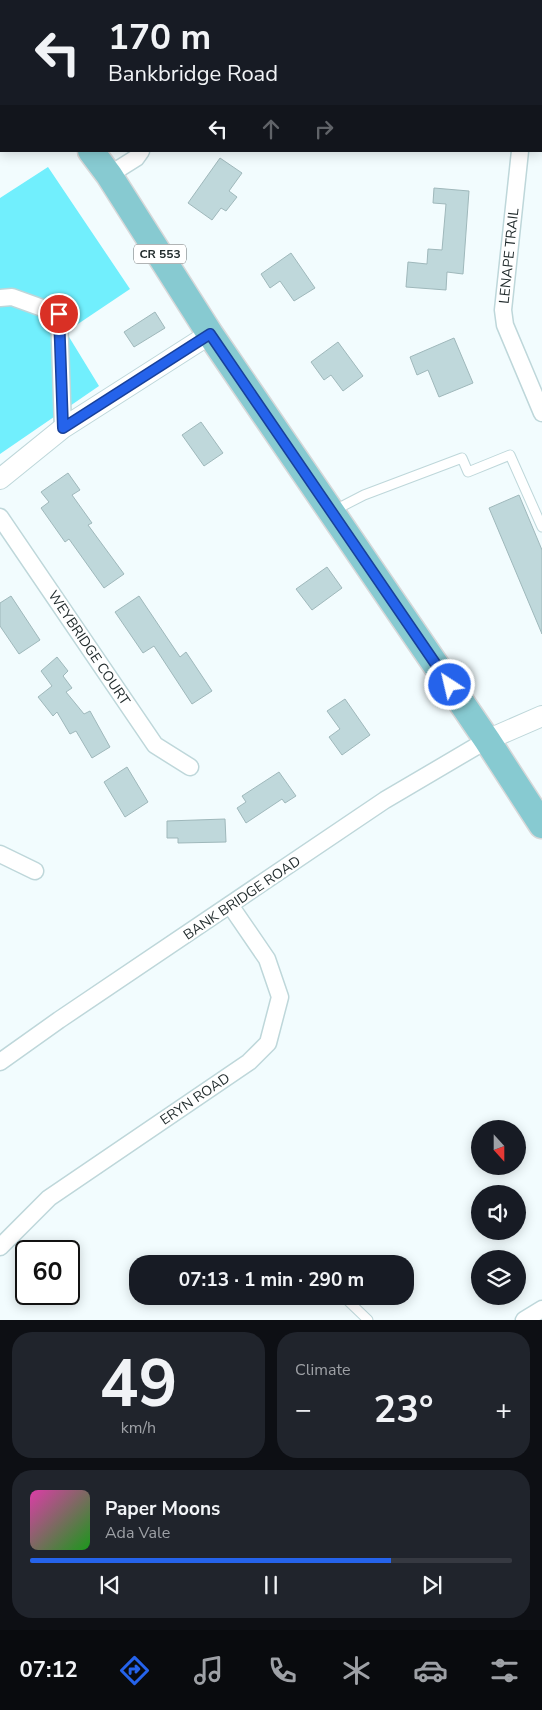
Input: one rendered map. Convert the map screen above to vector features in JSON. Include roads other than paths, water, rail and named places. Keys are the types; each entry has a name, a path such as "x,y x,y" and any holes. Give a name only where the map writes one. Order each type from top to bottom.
{"main road":[{"name":"CR 553","path":"98,158 210,334 487,740 542,825"}],"street":[{"path":"98,158 136,158 140,152"},
{"name":"LENAPE TRAIL","path":"520,152 502,310 506,325 542,412"},
{"path":"0,298 12,297 59,314 63,428"},
{"path":"0,478 63,428 210,334"},
{"name":"WEYBRIDGE COURT","path":"0,517 155,745 190,767"},
{"path":"487,740 542,716"},
{"name":"BANK BRIDGE ROAD","path":"0,1062 385,800 487,740"},
{"path":"0,854 35,871"},
{"name":"ERYN ROAD","path":"0,1247 49,1198 250,1062 268,1043 280,997 266,959 230,905"},
{"path":"524,1320 542,1309"}],"lane":[{"path":"331,512 364,495 462,458 468,472 510,455 542,527"},
{"path":"352,1305 368,1320"}]}
